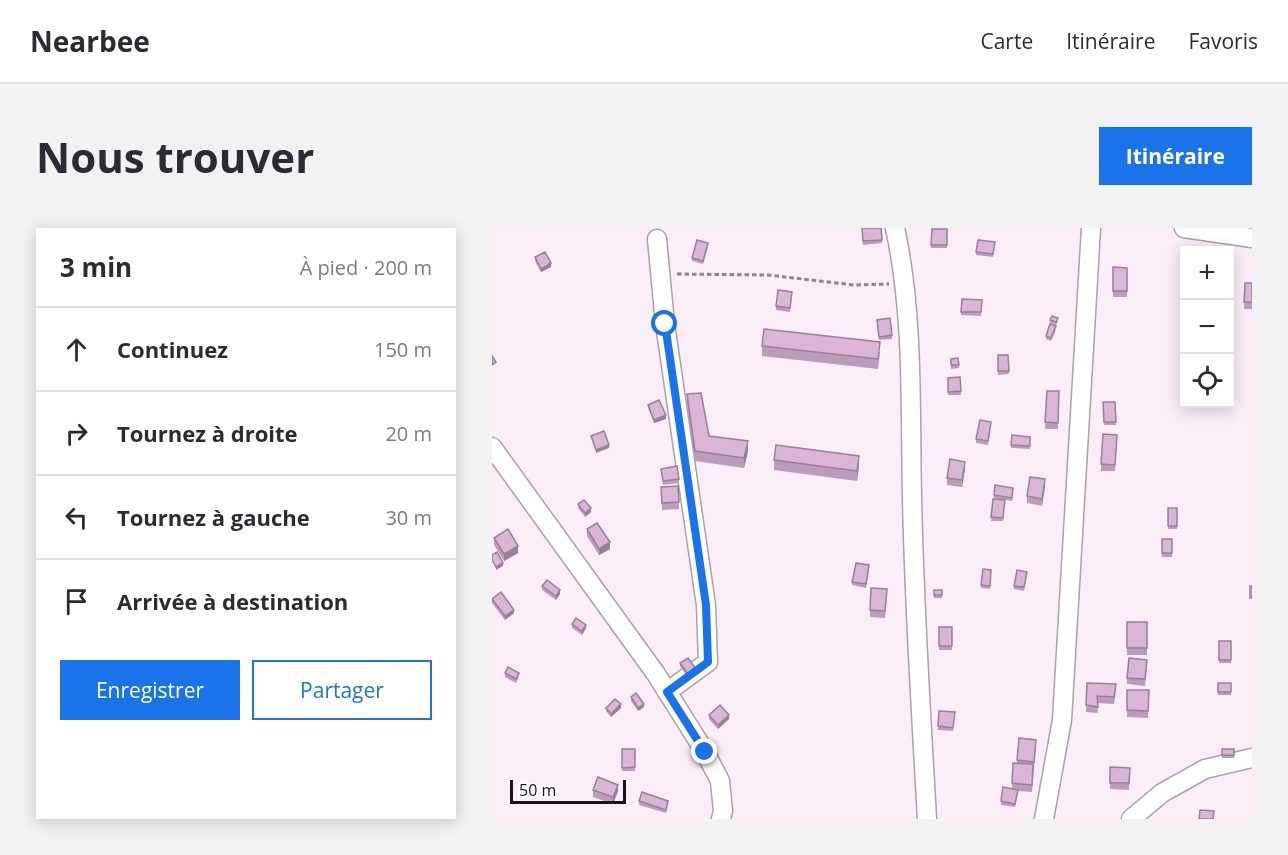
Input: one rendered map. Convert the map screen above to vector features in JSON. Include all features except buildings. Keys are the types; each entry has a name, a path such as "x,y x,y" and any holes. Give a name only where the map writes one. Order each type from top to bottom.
{"street":[{"path":"895,228 907,306 914,555 927,819"},
{"path":"1044,819 1062,720 1091,228"},
{"path":"1184,228 1252,238"},
{"path":"657,239 665,324 706,605 708,662 667,692"},
{"path":"492,447 667,692 705,752 720,781 723,811 721,819"},
{"path":"1131,819 1162,793 1205,769 1252,758"}],"path":[{"path":"660,274 768,275 854,285 904,283"}],"route":[{"path":"665,324 706,605 708,662 667,692 705,752"}]}
